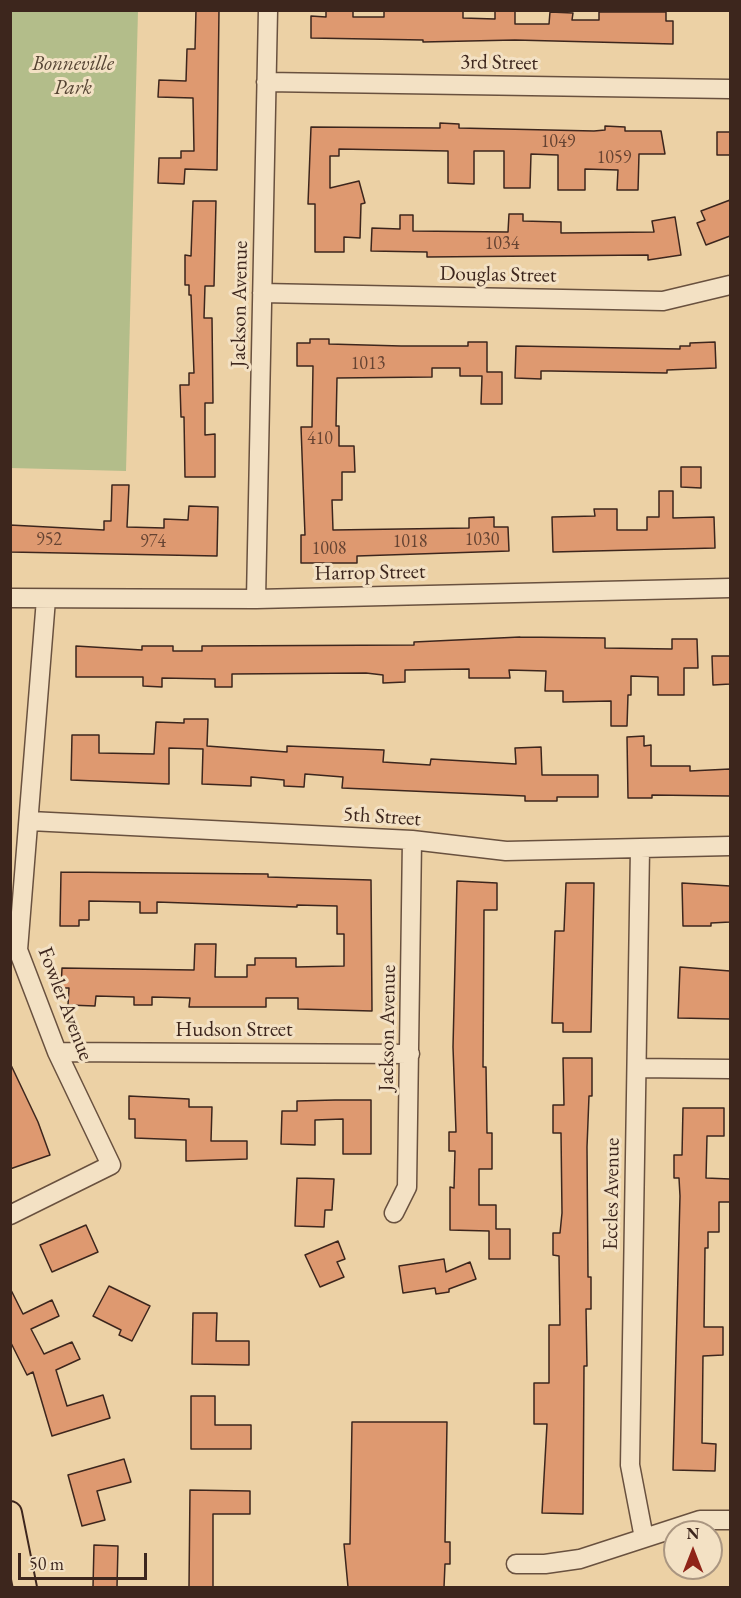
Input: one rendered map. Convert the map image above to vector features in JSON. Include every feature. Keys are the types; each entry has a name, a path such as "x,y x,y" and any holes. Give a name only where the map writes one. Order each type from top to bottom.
{"main road":[{"path":"10,1513 15,1554 25,1587"}],"street":[{"name":"Jackson Avenue","path":"256,598 268,10"},
{"name":"3rd Street","path":"266,82 730,89"},
{"name":"Douglas Street","path":"262,293 663,300 730,285"},
{"name":"Harrop Street","path":"10,598 256,598 730,588"},
{"name":"Fowler Avenue","path":"10,1215 111,1165 57,1052 18,950 46,598"},
{"name":"5th Street","path":"30,821 412,840 506,851 730,846"},
{"name":"Jackson Avenue","path":"394,1213 407,1187 412,840"},
{"name":"Eccles Avenue","path":"640,849 630,1465 644,1538"},
{"name":"Hudson Street","path":"57,1052 410,1054"},
{"path":"637,1068 730,1068"},
{"path":"516,1564 545,1564 580,1559 700,1520 730,1520"}],"green space":[{"name":"Bonneville Park","path":"11,10 138,11 126,471 11,468"}],"building":[{"path":"196,10 219,10 217,170 185,169 184,184 158,183 159,158 181,158 181,151 194,151 193,98 158,97 159,80 186,81 187,49 195,49"},
{"path":"326,10 353,10 353,17 384,17 384,10 463,11 463,18 495,19 495,10 515,10 515,24 549,24 550,12 573,13 572,20 599,20 599,12 666,12 666,21 673,21 673,44 515,40 423,42 423,40 311,38 311,16 326,17"},
{"path":"440,123 459,124 459,128 594,131 605,130 605,126 625,127 625,131 661,131 665,154 639,154 638,190 617,190 618,170 585,169 585,190 558,190 558,155 531,154 530,188 504,188 504,151 474,151 474,184 448,183 448,151 339,149 339,156 330,156 330,188 359,181 365,203 361,204 360,238 344,237 344,252 315,252 315,204 308,204 311,127 440,128"},
{"path":"717,132 730,132 730,155 717,155"},
{"path":"730,200 730,236 706,245 697,223 705,220 701,211"},
{"path":"193,201 216,201 214,286 205,286 204,318 212,318 213,403 205,403 205,435 215,434 215,477 185,477 184,417 181,417 180,385 189,385 189,373 194,373 191,295 189,295 189,285 185,285 185,255 191,256"},
{"path":"509,214 523,214 523,221 561,222 561,233 654,232 652,221 675,217 681,255 648,260 648,255 427,257 427,252 371,251 372,228 400,229 400,215 413,215 413,231 508,232"},
{"path":"310,339 329,339 329,344 401,346 468,346 468,342 487,342 487,372 502,372 502,404 481,404 482,376 460,376 460,368 432,368 432,377 337,378 336,426 339,426 339,446 354,446 355,472 342,472 342,500 332,500 333,530 469,528 469,518 494,517 494,527 508,527 509,551 357,556 357,563 301,563 301,535 305,535 301,427 312,427 313,366 297,366 297,343 310,343"},
{"path":"715,342 716,368 667,370 667,373 541,371 541,379 515,378 516,346 680,349 680,346 690,346 690,343"},
{"path":"681,467 701,467 701,488 681,487"},
{"path":"112,485 129,485 127,527 164,528 164,519 188,520 189,506 218,507 217,556 10,552 10,525 104,530 104,521 111,521"},
{"path":"659,491 673,491 673,518 714,517 715,548 553,552 552,517 595,516 594,509 617,509 617,530 647,530 647,517 659,517"},
{"path":"520,637 605,638 605,648 672,649 672,639 697,639 698,668 684,668 684,695 658,695 658,677 631,676 627,726 611,726 611,701 563,702 563,691 545,691 546,671 509,670 510,678 469,678 469,669 405,670 405,682 383,683 383,675 366,673 232,674 232,687 215,687 215,679 162,678 162,687 143,686 143,677 76,677 76,646 142,650 142,646 173,646 173,651 202,651 202,646 414,645 414,642"},
{"path":"712,656 730,656 730,684 713,685"},
{"path":"184,719 208,719 207,746 287,752 287,746 384,750 383,762 430,765 431,759 516,764 515,748 541,747 542,775 598,775 598,797 557,797 557,801 525,801 525,796 342,788 343,777 305,774 304,787 284,786 284,780 251,777 251,786 202,784 203,749 169,748 169,784 71,780 72,735 99,735 99,753 154,754 156,722 184,723"},
{"path":"644,736 644,746 651,745 651,766 690,766 690,771 730,769 730,796 652,795 652,798 628,798 627,737"},
{"path":"61,872 268,874 268,877 371,880 372,1011 298,1009 298,998 266,998 266,1007 189,1007 190,998 152,997 152,1005 134,1005 134,997 96,996 95,1006 68,1005 69,988 61,988 62,968 194,970 195,944 216,944 215,977 247,977 247,965 255,965 255,958 296,958 296,967 344,966 344,934 337,934 337,906 297,905 297,907 157,902 157,913 140,913 140,902 89,901 89,920 79,920 79,926 60,926"},
{"path":"457,881 497,883 497,910 484,910 483,1067 486,1067 487,1133 492,1133 492,1169 479,1169 479,1205 496,1205 496,1229 510,1229 510,1259 489,1259 489,1231 450,1230 450,1187 454,1188 455,1151 449,1151 449,1132 456,1132 453,1047"},
{"path":"566,883 594,883 591,1032 563,1032 563,1023 552,1023 555,931 564,931"},
{"path":"682,883 730,886 730,922 711,923 711,926 683,926"},
{"path":"680,967 730,971 730,1019 678,1018"},
{"path":"563,1058 592,1058 592,1096 589,1096 587,1147 588,1277 591,1277 591,1309 586,1309 587,1366 584,1366 583,1514 542,1513 547,1424 534,1424 534,1383 549,1383 549,1325 560,1325 559,1256 553,1255 553,1233 560,1233 562,1213 561,1133 553,1133 553,1105 564,1105"},
{"path":"10,1063 38,1122 50,1155 10,1169"},
{"path":"129,1096 189,1099 189,1107 212,1107 211,1141 247,1141 247,1159 186,1161 186,1140 135,1138 135,1119 129,1119"},
{"path":"371,1100 371,1154 343,1154 343,1119 315,1120 315,1145 281,1144 282,1111 297,1111 297,1101"},
{"path":"683,1108 724,1108 724,1136 707,1136 706,1178 730,1179 730,1202 719,1202 719,1232 708,1232 708,1248 705,1248 704,1327 723,1327 723,1355 703,1356 702,1443 716,1444 715,1471 673,1470 680,1196 679,1178 674,1178 674,1155 682,1155"},
{"path":"297,1178 334,1179 332,1210 325,1210 324,1227 295,1226"},
{"path":"86,1225 98,1252 52,1272 40,1245"},
{"path":"338,1241 345,1259 337,1262 344,1277 320,1287 305,1255"},
{"path":"444,1259 446,1272 470,1262 476,1279 449,1289 449,1292 436,1294 435,1288 403,1293 399,1266"},
{"path":"109,1286 150,1306 132,1341 119,1335 121,1330 93,1316"},
{"path":"10,1288 23,1314 52,1300 59,1316 31,1329 44,1354 72,1342 80,1359 56,1370 67,1406 103,1395 110,1418 52,1436 33,1372 27,1375 10,1341"},
{"path":"193,1313 217,1313 216,1341 249,1341 249,1365 192,1364"},
{"path":"191,1396 215,1396 215,1425 251,1425 251,1449 191,1449"},
{"path":"352,1422 447,1422 445,1542 450,1542 450,1564 445,1564 444,1587 348,1587 344,1544 350,1544"},
{"path":"124,1459 131,1482 97,1491 105,1520 82,1526 68,1475"},
{"path":"190,1490 250,1491 250,1514 213,1514 213,1587 189,1587"},
{"path":"94,1545 118,1546 117,1587 93,1587"}]}
